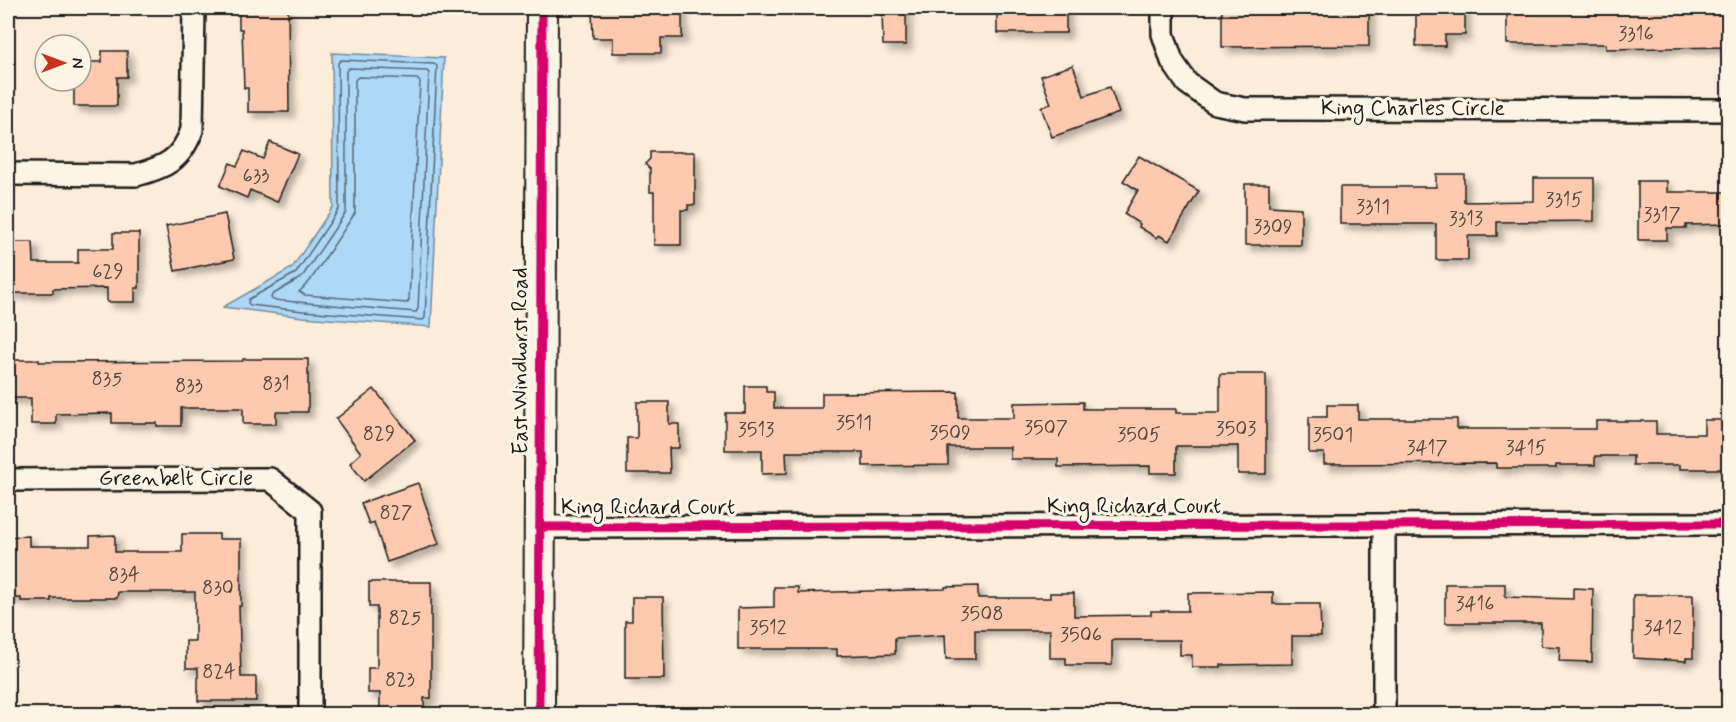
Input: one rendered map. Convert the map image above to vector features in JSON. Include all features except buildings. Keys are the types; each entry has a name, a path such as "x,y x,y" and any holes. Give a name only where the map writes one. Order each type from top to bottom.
{"street":[{"path":"8,174 136,175 157,170 172,161 185,148 192,130 194,8"},
{"name":"East Windhorst Road","path":"539,714 542,8"},
{"name":"King Charles Circle","path":"1163,8 1163,34 1172,61 1187,83 1215,103 1245,109 1728,110"},
{"name":"Greenbelt Circle","path":"8,480 270,479 310,511 310,714"},
{"name":"King Richard Court","path":"540,527 1728,524"},
{"path":"1384,525 1384,714"}],"water":[{"path":"332,53 444,58 431,327 303,317 223,307 292,268 333,207"}],"cycle path":[{"path":"539,714 542,8"},
{"path":"540,527 1728,524"}]}
